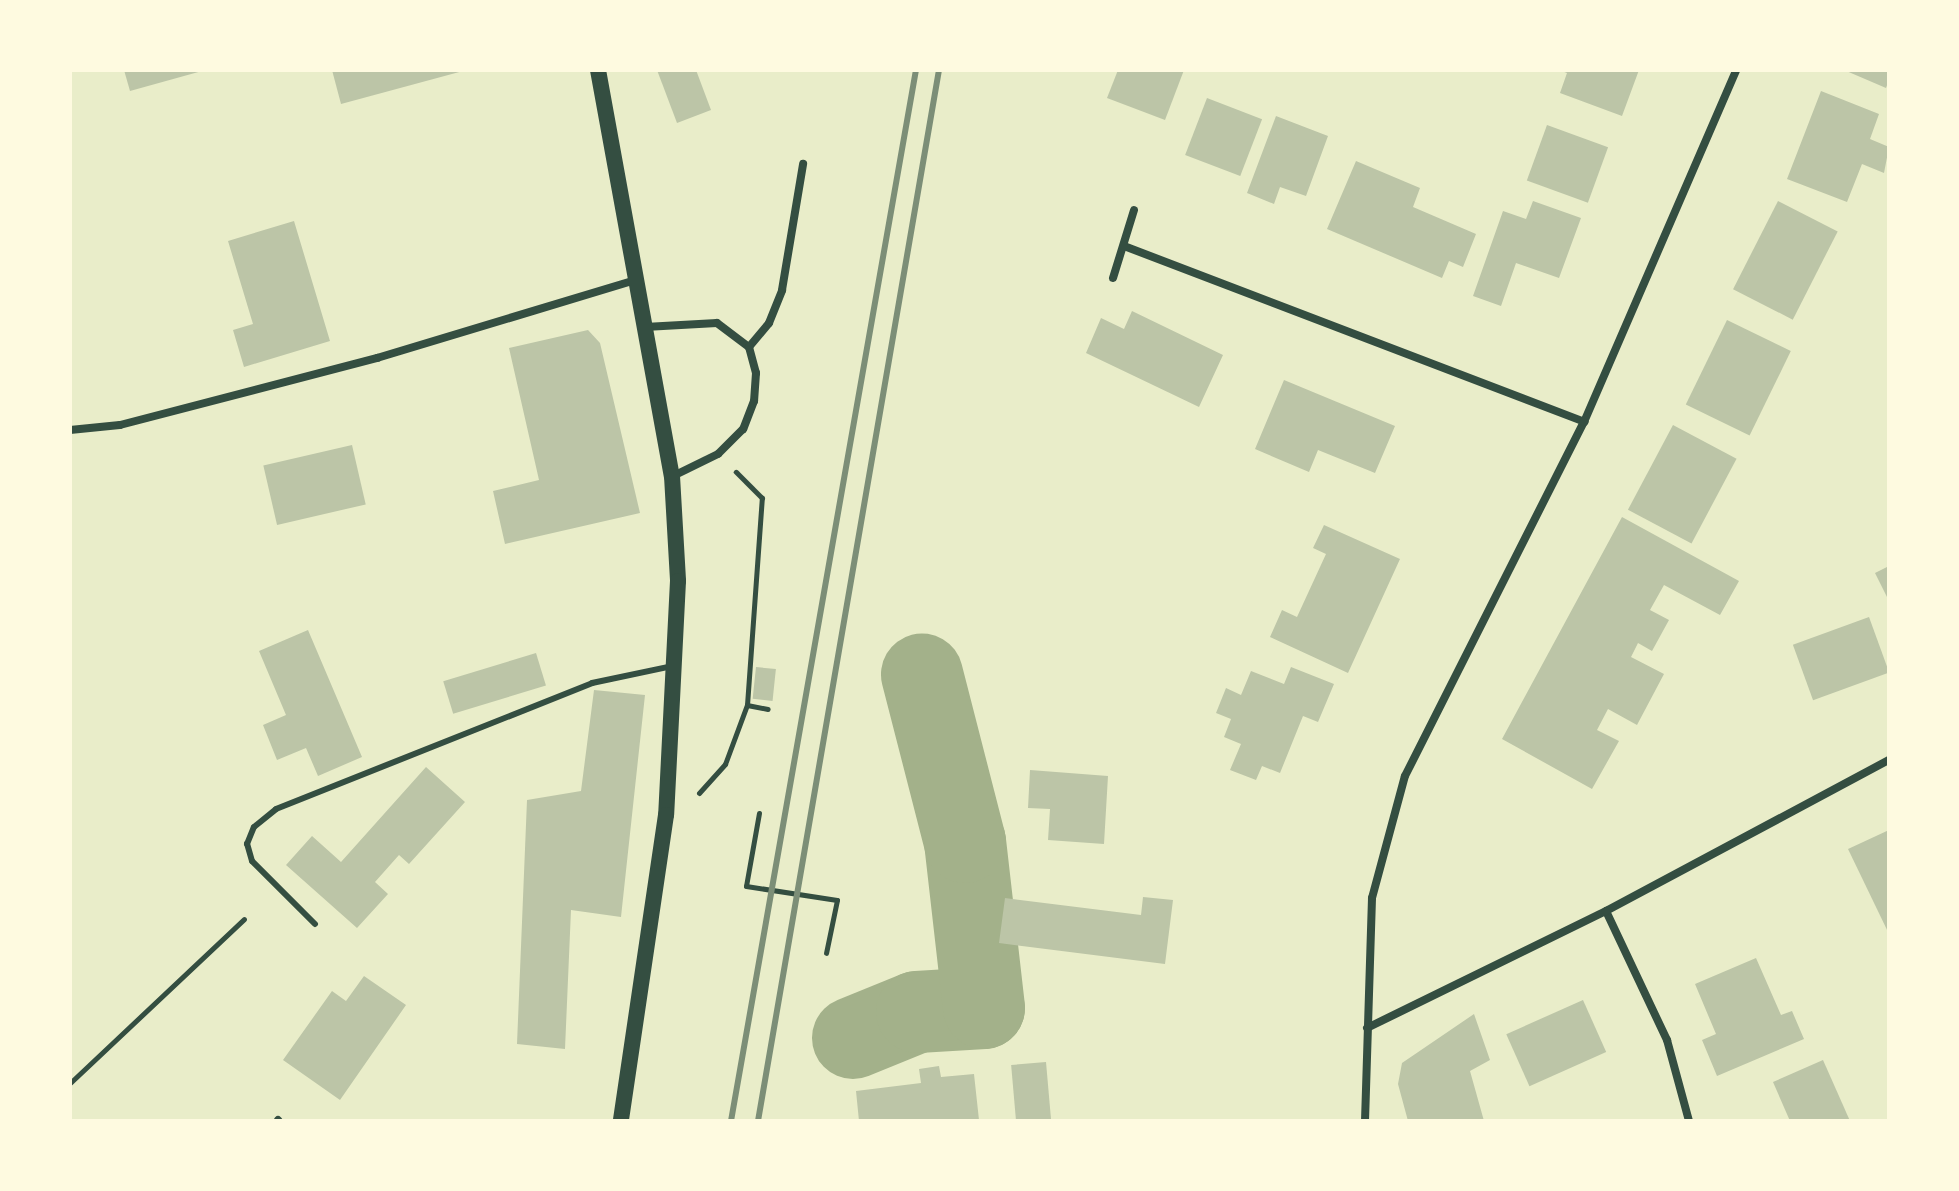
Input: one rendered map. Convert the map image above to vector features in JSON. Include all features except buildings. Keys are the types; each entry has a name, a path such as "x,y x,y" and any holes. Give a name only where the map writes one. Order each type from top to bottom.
{"main road":[{"path":"598,70 672,476 678,581 666,815 621,1121"}],"street":[{"path":"1365,1121 1372,898 1405,776 1584,422 1736,70"},
{"path":"749,347 769,323 782,290 803,164"},
{"path":"1113,278 1134,210"},
{"path":"1124,246 1584,422"},
{"path":"70,430 120,425 332,370 637,280"},
{"path":"645,327 687,320 717,323 749,347 756,373 754,401 743,429 718,454 672,476"},
{"path":"1367,1028 1606,911 1889,760"},
{"path":"1606,911 1667,1040 1689,1121"}],"lane":[{"path":"315,924 252,861 247,844 254,827 276,809 592,683 675,666"}],"path":[{"path":"666,815 695,797 725,764 747,705 762,498 718,454"},
{"path":"747,705 768,709"},
{"path":"759,813 746,886 837,900 826,953"},
{"path":"70,1083 244,919"}],"waterway":[{"path":"853,1038 917,1012 984,1008 965,842 922,674"}],"railway":[{"path":"731,1121 916,70"},
{"path":"758,1121 939,70"}]}
